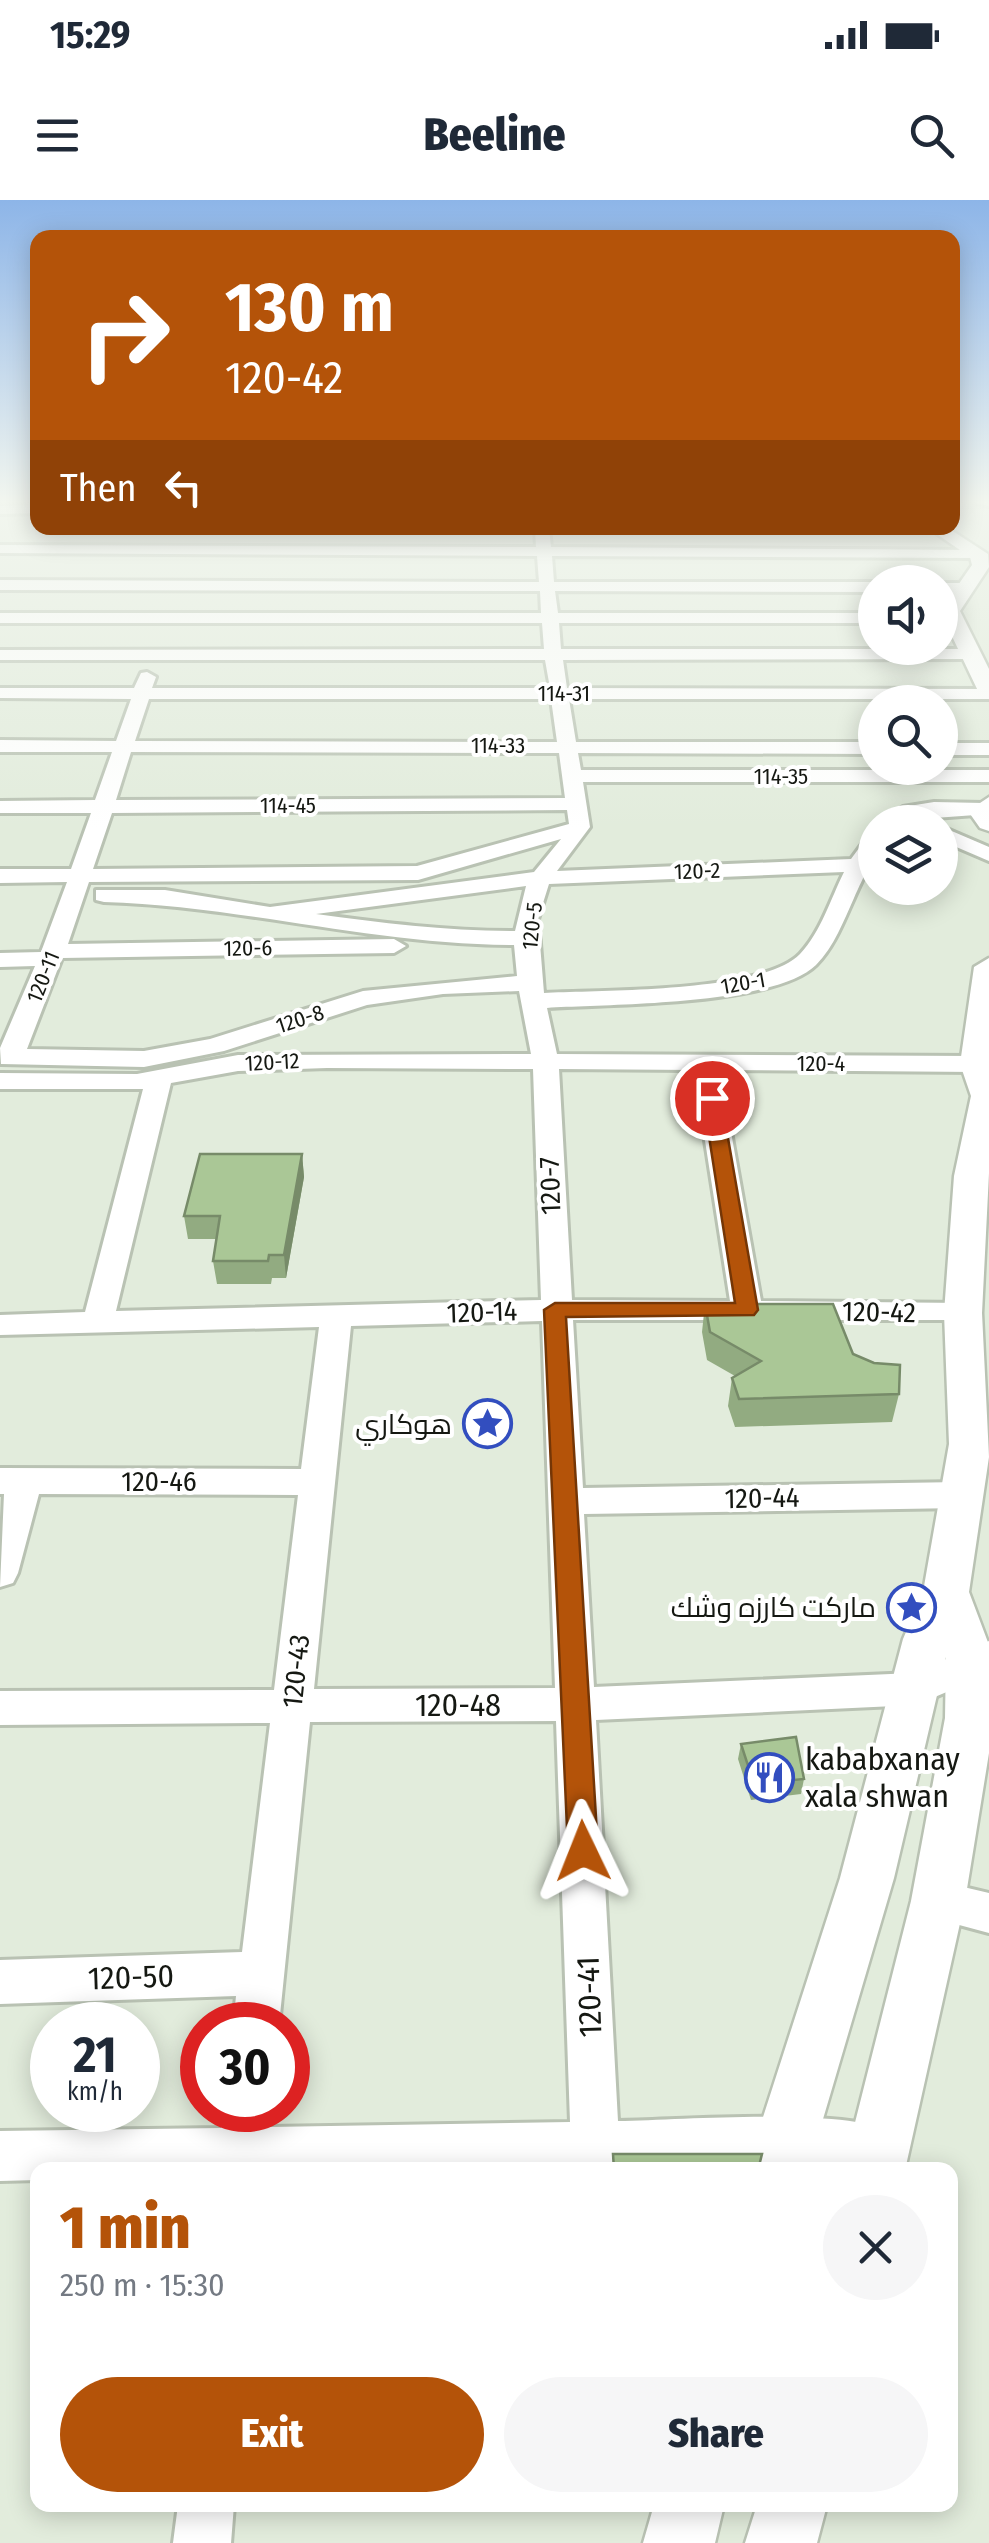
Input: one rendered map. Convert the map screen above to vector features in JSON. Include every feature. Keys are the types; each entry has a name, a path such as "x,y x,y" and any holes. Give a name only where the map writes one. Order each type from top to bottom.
{"main road":[{"path":"985,609 981,620 989,642"},
{"path":"958,638 989,692"},
{"path":"780,2156 866,1878 927,1639 946,1592 960,1495 979,1441 964,1313 980,1199 989,967"},
{"path":"876,2160 938,1901 980,1660 946,1592"},
{"path":"678,2543 686,2512"},
{"path":"781,2543 790,2512"}],"street":[{"name":"120-11","path":"3,1065 52,955 140,692 174,609"},
{"path":"376,900 418,873 578,815 549,609"},
{"path":"0,618 858,618"},
{"path":"0,655 968,654"},
{"name":"114-31","path":"0,693 989,692"},
{"name":"114-33","path":"0,746 858,748"},
{"path":"958,748 989,749"},
{"name":"114-35","path":"572,776 989,776"},
{"name":"114-45","path":"0,807 578,815"},
{"name":"120-5","path":"546,1062 526,938 540,878 568,848 578,815"},
{"path":"958,816 987,817"},
{"path":"958,819 987,817"},
{"path":"958,840 989,855"},
{"name":"120-1","path":"532,992 687,992 779,976 804,965 818,948 858,860"},
{"name":"120-2","path":"268,914 540,878 854,865"},
{"path":"0,895 76,884 418,873"},
{"path":"0,876 268,914 394,926 442,938 526,938"},
{"name":"120-6","path":"0,960 52,955 413,946 442,938"},
{"name":"120-8","path":"3,1065 144,1059 215,1046 363,998 443,987 532,992"},
{"name":"120-12","path":"3,1065 137,1082 256,1062 546,1062"},
{"name":"120-4","path":"546,1062 706,1063 983,1081"},
{"name":"120-7","path":"546,1062 555,1310"},
{"path":"706,1063 747,1310"},
{"path":"98,1322 159,1078"},
{"name":"120-42","path":"555,1310 964,1313"},
{"name":"120-14","path":"0,1324 555,1310 964,1313"},
{"name":"120-41","path":"555,1310 577,1704 595,2145"},
{"name":"120-43","path":"259,2002 336,1316"},
{"path":"0,1573 12,1481"},
{"name":"120-46","path":"12,1481 318,1482"},
{"name":"120-44","path":"565,1501 960,1495"},
{"path":"916,1689 980,1660"},
{"name":"120-48","path":"0,1708 577,1704 916,1689"},
{"path":"938,1901 989,1913"},
{"name":"120-50","path":"0,1982 262,1972"},
{"path":"0,2156 244,2144 595,2145 876,2160"},
{"path":"202,2543 205,2512"},
{"path":"805,2512 808,2543"}],"building":[{"path":"200,1154 302,1154 284,1255 269,1255 268,1261 213,1261 220,1216 184,1216"},
{"path":"705,1304 833,1304 853,1354 874,1363 900,1365 899,1394 739,1399 732,1378 761,1361 710,1332"},
{"path":"796,1737 804,1779 754,1784 741,1744"},
{"path":"613,2154 762,2154 760,2162 614,2162"}],"place":[{"name":"هوكاري","path":"487,1424"},
{"name":"ماركت كارزه وشك","path":"911,1607"},
{"name":"kababxanay xala shwan","path":"770,1777"}],"route":[{"path":"583,1851 555,1310 747,1310 712,1098"}]}
